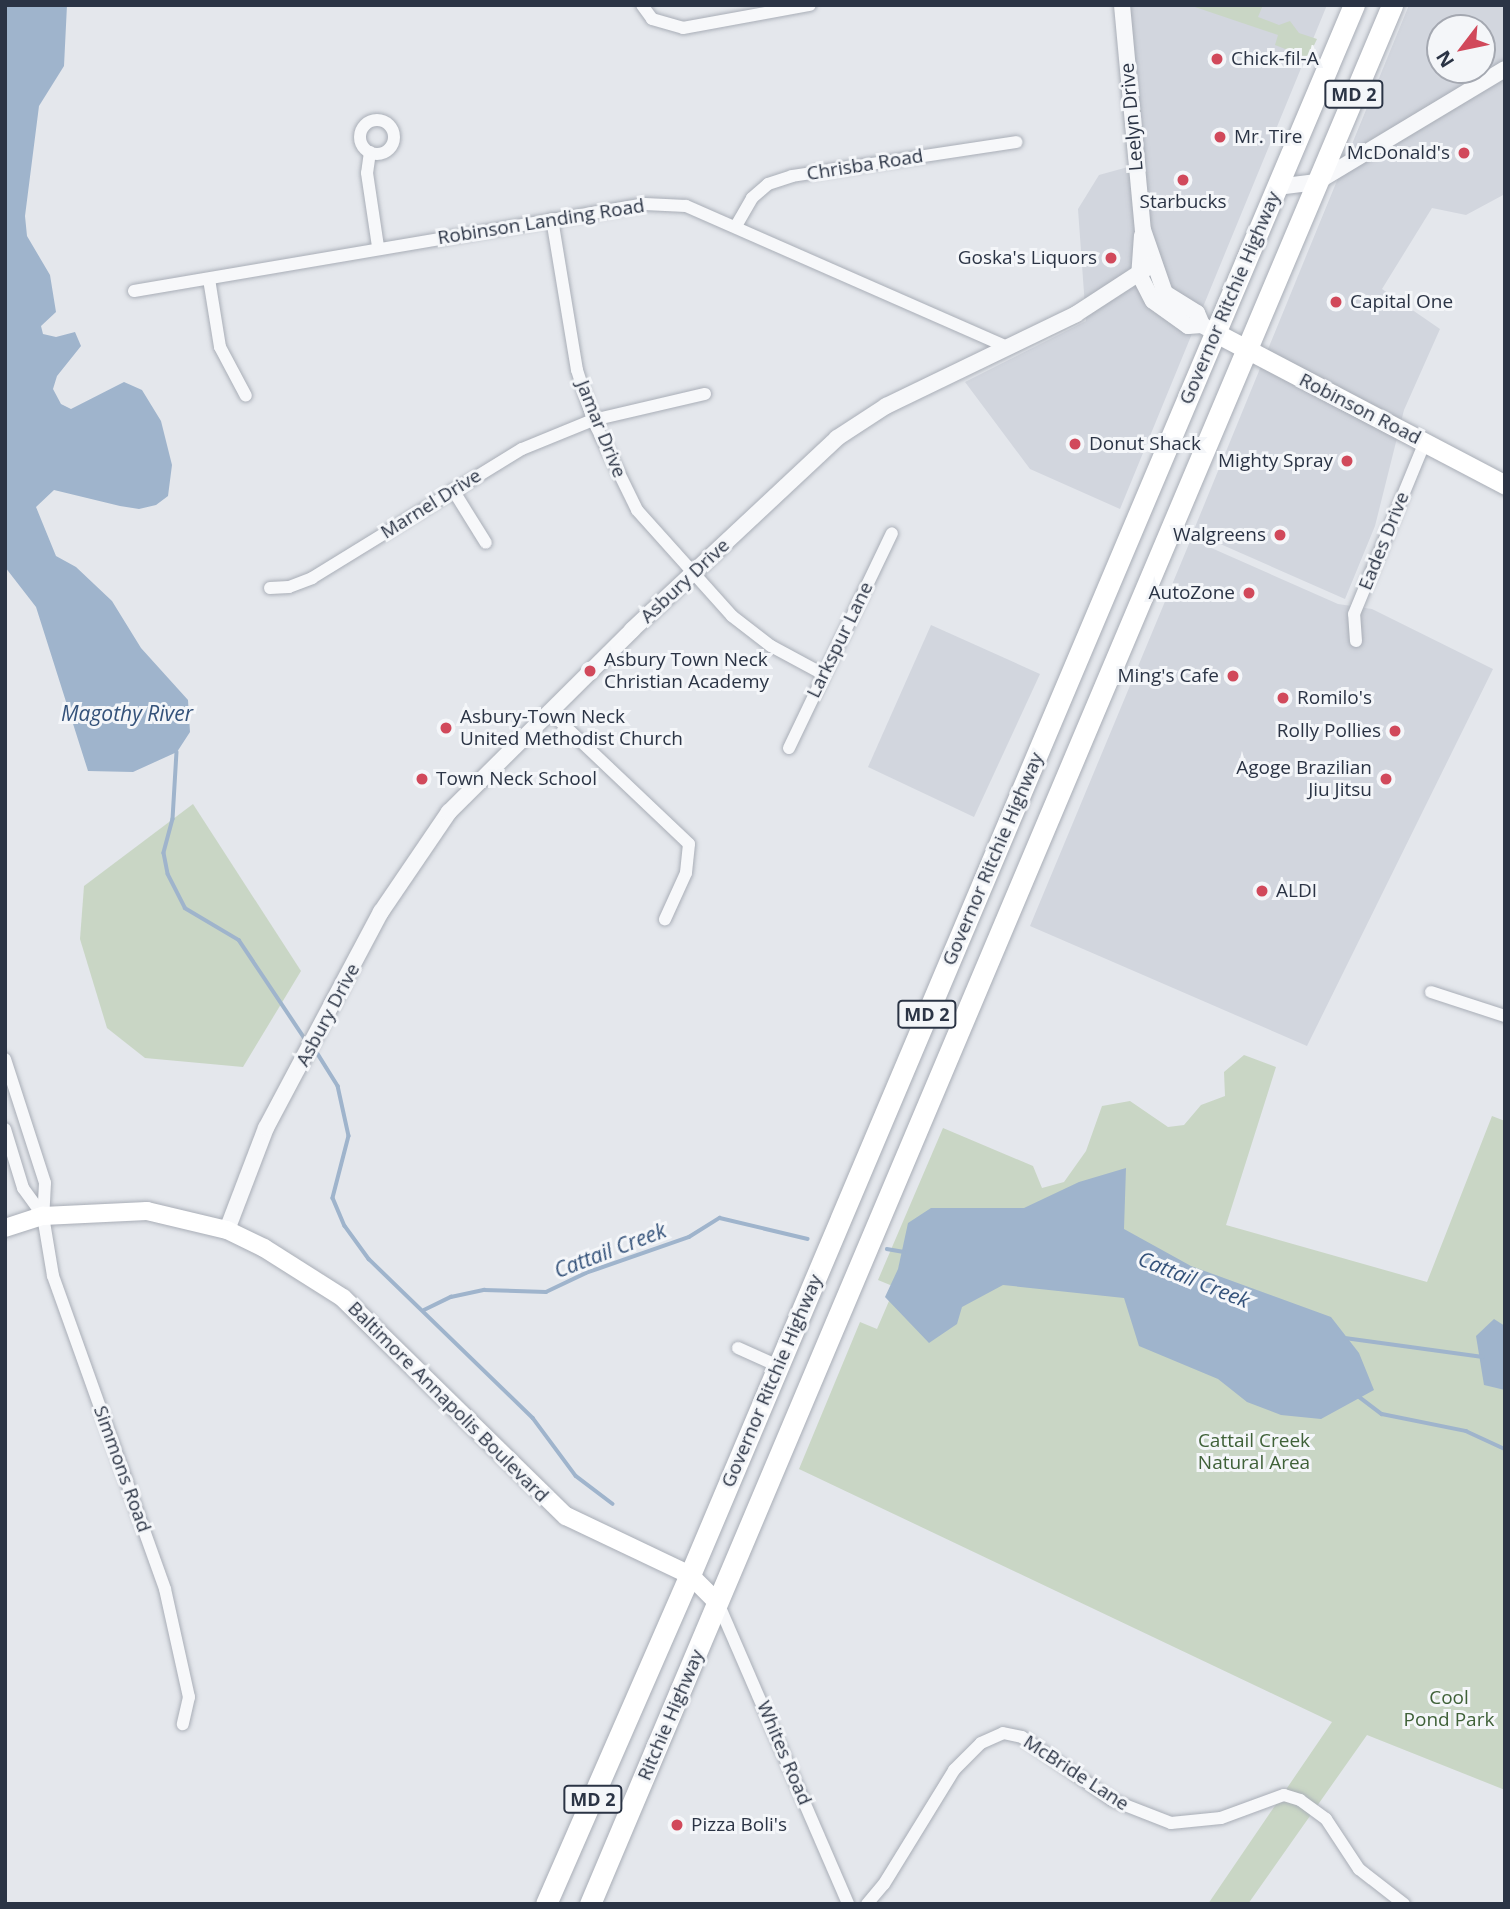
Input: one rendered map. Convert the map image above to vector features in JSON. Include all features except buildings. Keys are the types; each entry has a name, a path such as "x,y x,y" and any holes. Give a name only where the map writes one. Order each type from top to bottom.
{"highway":[{"name":"Governor Ritchie Highway","path":"546,1904 778,1366 1209,329 1277,187 1354,5"},
{"name":"Governor Ritchie Highway","path":"718,1603 1392,5"},
{"name":"Ritchie Highway","path":"590,1904 718,1603"}],"main road":[{"name":"Robinson Road","path":"1209,329 1505,485"},
{"name":"Baltimore Annapolis Boulevard","path":"5,1228 43,1216 147,1211 227,1230 297,1266 343,1298 566,1516 690,1575 718,1603"}],"street":[{"path":"642,5 656,21 683,28 810,5"},
{"name":"Leelyn Drive","path":"1122,5 1143,230 1139,274"},
{"path":"1277,187 1317,183 1505,69"},
{"name":"Chrisba Road","path":"736,226 752,198 768,184 792,176 1016,142"},
{"path":"370,152 368,173 378,247"},
{"name":"Robinson Landing Road","path":"134,291 552,219 665,205 686,206 1007,347"},
{"name":"Jamar Drive","path":"552,219 577,370 593,420 637,510 693,575 761,639 823,674"},
{"name":"Leelyn Drive","path":"1143,230 1165,293 1197,313 1209,329"},
{"name":"Asbury Drive","path":"227,1230 266,1128 381,912 449,812 549,711 837,438 886,406 1076,314 1153,264"},
{"path":"1139,274 1163,310 1188,326 1209,329"},
{"path":"209,279 220,347 246,396"},
{"name":"Marnel Drive","path":"270,588 289,587 312,578 523,449 593,420 705,394"},
{"name":"Eades Drive","path":"1356,641 1353,614 1424,442"},
{"path":"453,490 486,543"},
{"name":"Larkspur Lane","path":"789,748 892,533"},
{"path":"549,711 689,844 686,873 665,919"},
{"path":"1431,992 1505,1016"},
{"path":"5,1059 45,1183 43,1216"},
{"path":"5,1129 23,1188 43,1216"},
{"name":"Simmons Road","path":"43,1216 53,1276 165,1589 189,1697 183,1724"},
{"path":"738,1348 778,1366"},
{"name":"Whites Road","path":"718,1603 848,1904"},
{"name":"McBride Lane","path":"867,1904 884,1884 954,1770 981,1743 1003,1733 1023,1737 1112,1800 1171,1823 1221,1818 1292,1796 1326,1819 1359,1869 1404,1904"}],"shaded area":[{"path":"1129,5 1327,5 1120,509 1030,469 965,382 1086,321 1078,209 1099,175 1128,167"},
{"path":"1409,5 1505,5 1505,194 1466,215 1432,208 1382,289 1440,329 1404,410 1375,526 1345,599 1193,532"},
{"path":"1191,539 1338,604 1372,609 1493,669 1307,1046 1030,926"},
{"path":"931,625 1040,674 974,817 868,767"}],"green space":[{"path":"1189,5 1263,5 1258,17 1279,25 1290,21 1299,33 1317,39 1308,58 1275,45 1278,35"},
{"path":"193,804 301,971 243,1067 145,1058 107,1028 80,939 84,886"},
{"name":"Cattail Creek Natural Area","path":"1244,1055 1276,1067 1226,1225 1427,1282 1492,1116 1505,1121 1505,1790 1367,1735 1248,1904 1208,1904 1332,1722 799,1469 860,1322 877,1329 895,1287 878,1280 943,1128 1033,1166 1042,1188 1064,1182 1086,1151 1102,1106 1130,1101 1168,1127 1184,1125 1201,1105 1225,1096 1224,1072"}],"water":[{"name":"Magothy River","path":"5,5 67,5 64,66 39,106 25,216 27,236 50,275 56,312 41,326 43,334 56,337 75,332 81,346 57,376 53,389 61,404 71,409 124,382 142,390 161,421 172,465 168,496 156,505 139,509 54,490 36,507 56,556 76,567 112,601 141,648 188,700 190,732 177,752 133,772 88,771 36,607 5,567"},
{"path":"1126,1168 1124,1229 1191,1266 1331,1317 1359,1353 1374,1390 1321,1419 1281,1415 1247,1402 1218,1379 1139,1346 1124,1298 1003,1285 962,1307 957,1324 929,1343 885,1297 898,1269 908,1223 931,1208 1024,1208 1079,1182"},
{"path":"1494,1319 1505,1326 1505,1390 1484,1385 1476,1336"}],"waterway":[{"name":"Cattail Creek","path":"177,752 173,819 164,853 168,874 185,908 239,940 304,1037"},
{"name":"Cattail Creek","path":"318,1054 338,1086 349,1136 333,1198 345,1226 369,1259 533,1418 576,1476 613,1504"},
{"name":"Cattail Creek","path":"424,1310 451,1297 484,1290 546,1292 586,1273 689,1237 720,1218 808,1239"},
{"name":"Cattail Creek","path":"887,1249 904,1252"},
{"name":"Cattail Creek","path":"1345,1338 1483,1357"},
{"name":"Cattail Creek","path":"1358,1396 1382,1414 1466,1431 1505,1449"}],"place":[{"name":"Chick-fil-A","path":"1217,59"},
{"name":"Mr. Tire","path":"1220,137"},
{"name":"McDonald's","path":"1464,153"},
{"name":"Starbucks","path":"1183,180"},
{"name":"Goska's Liquors","path":"1111,258"},
{"name":"Capital One","path":"1336,302"},
{"name":"Donut Shack","path":"1075,444"},
{"name":"Mighty Spray","path":"1347,461"},
{"name":"Walgreens","path":"1280,535"},
{"name":"AutoZone","path":"1249,593"},
{"name":"Asbury Town Neck Christian Academy","path":"590,671"},
{"name":"Ming's Cafe","path":"1233,676"},
{"name":"Romilo's","path":"1283,698"},
{"name":"Asbury-Town Neck United Methodist Church","path":"446,728"},
{"name":"Rolly Pollies","path":"1395,731"},
{"name":"Town Neck School","path":"422,779"},
{"name":"Agoge Brazilian Jiu Jitsu","path":"1386,779"},
{"name":"ALDI","path":"1262,891"},
{"name":"Pizza Boli's","path":"677,1825"}],"park label":[{"name":"Cool Pond Park","path":"1449,1709"}]}
